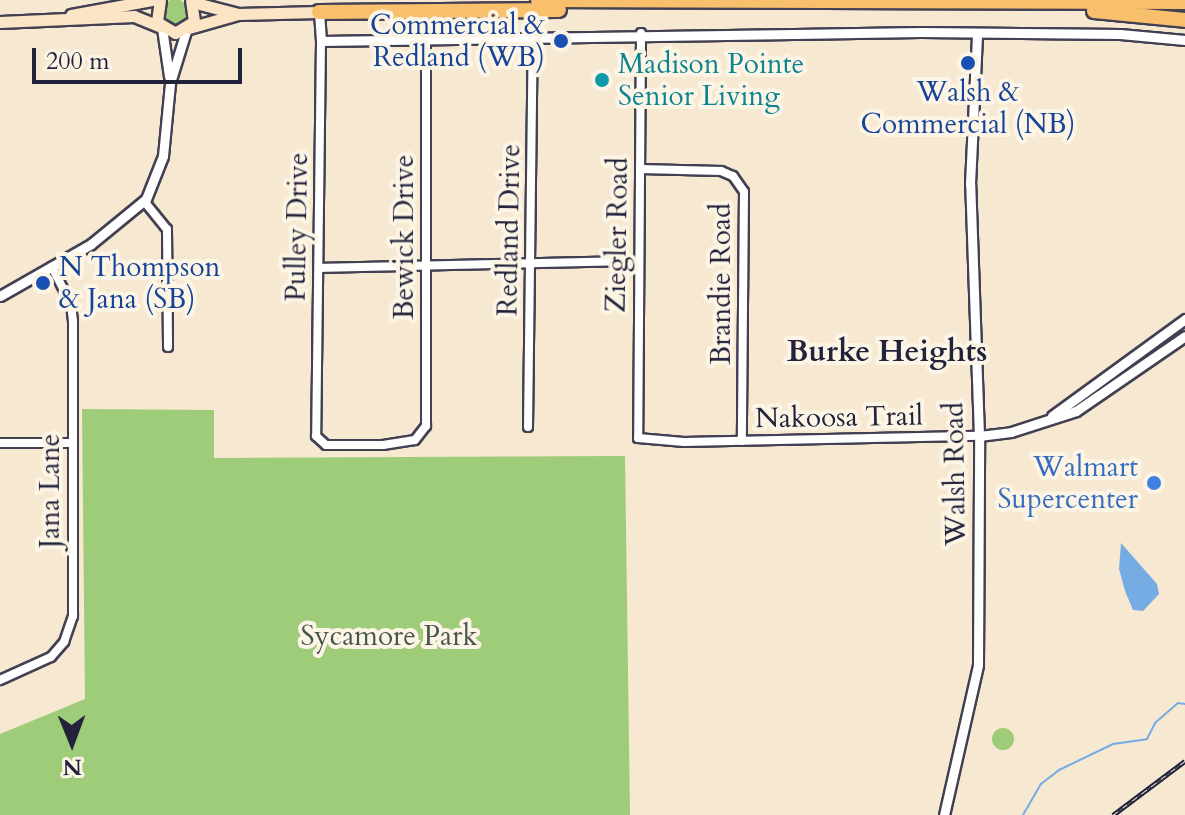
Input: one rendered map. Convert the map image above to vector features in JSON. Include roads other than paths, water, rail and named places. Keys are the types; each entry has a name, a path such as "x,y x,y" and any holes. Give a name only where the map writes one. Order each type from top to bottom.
{"highway":[{"path":"538,0 681,3 1185,2"},
{"path":"319,12 681,3"},
{"path":"934,3 1185,20"}],"main road":[{"path":"55,20 152,0"},
{"path":"160,0 155,12 160,27"},
{"path":"187,30 195,16 191,1"},
{"path":"191,1 238,14"},
{"path":"0,22 134,16 160,27 187,30 238,14 319,12"}],"street":[{"name":"Pulley Drive","path":"319,12 319,442"},
{"path":"0,296 131,216 144,201 167,139 170,83 160,27"},
{"path":"170,83 187,30"},
{"path":"321,41 641,33 1120,34 1185,40"},
{"name":"Ziegler Road","path":"638,438 641,33"},
{"name":"Walsh Road","path":"944,815 977,684 979,436 970,184 977,33"},
{"name":"Redland Drive","path":"528,427 533,35"},
{"name":"Bewick Drive","path":"319,442 383,445 421,436 426,426 426,37"},
{"name":"Brandie Road","path":"640,169 721,171 733,176 744,192 742,441"},
{"path":"144,201 167,229 168,347"},
{"path":"320,268 638,261"},
{"name":"Jana Lane","path":"0,680 51,657 71,624 72,309 52,267"},
{"name":"Nakoosa Trail","path":"1040,423 1185,319"},
{"name":"Nakoosa Trail","path":"638,438 650,442 979,436 1040,423 1095,400 1185,336"},
{"path":"0,443 71,443"}],"water":[{"path":"1121,543 1157,584 1159,594 1143,611 1133,610 1125,591 1119,569"}],"waterway":[{"path":"1023,815 1041,784 1059,770 1113,744 1147,739 1155,723 1178,703 1185,704"}],"railway":[{"path":"1113,815 1185,761"}],"place":[{"name":"Commercial & Redland (WB)","path":"561,41"},
{"name":"Walsh & Commercial (NB)","path":"968,63"},
{"name":"Madison Pointe Senior Living","path":"602,80"},
{"name":"N Thompson & Jana (SB)","path":"43,283"},
{"name":"Walmart Supercenter","path":"1154,483"}],"district":[{"name":"Burke Heights","path":"887,352"}],"park label":[{"name":"Sycamore Park","path":"389,636"}]}
